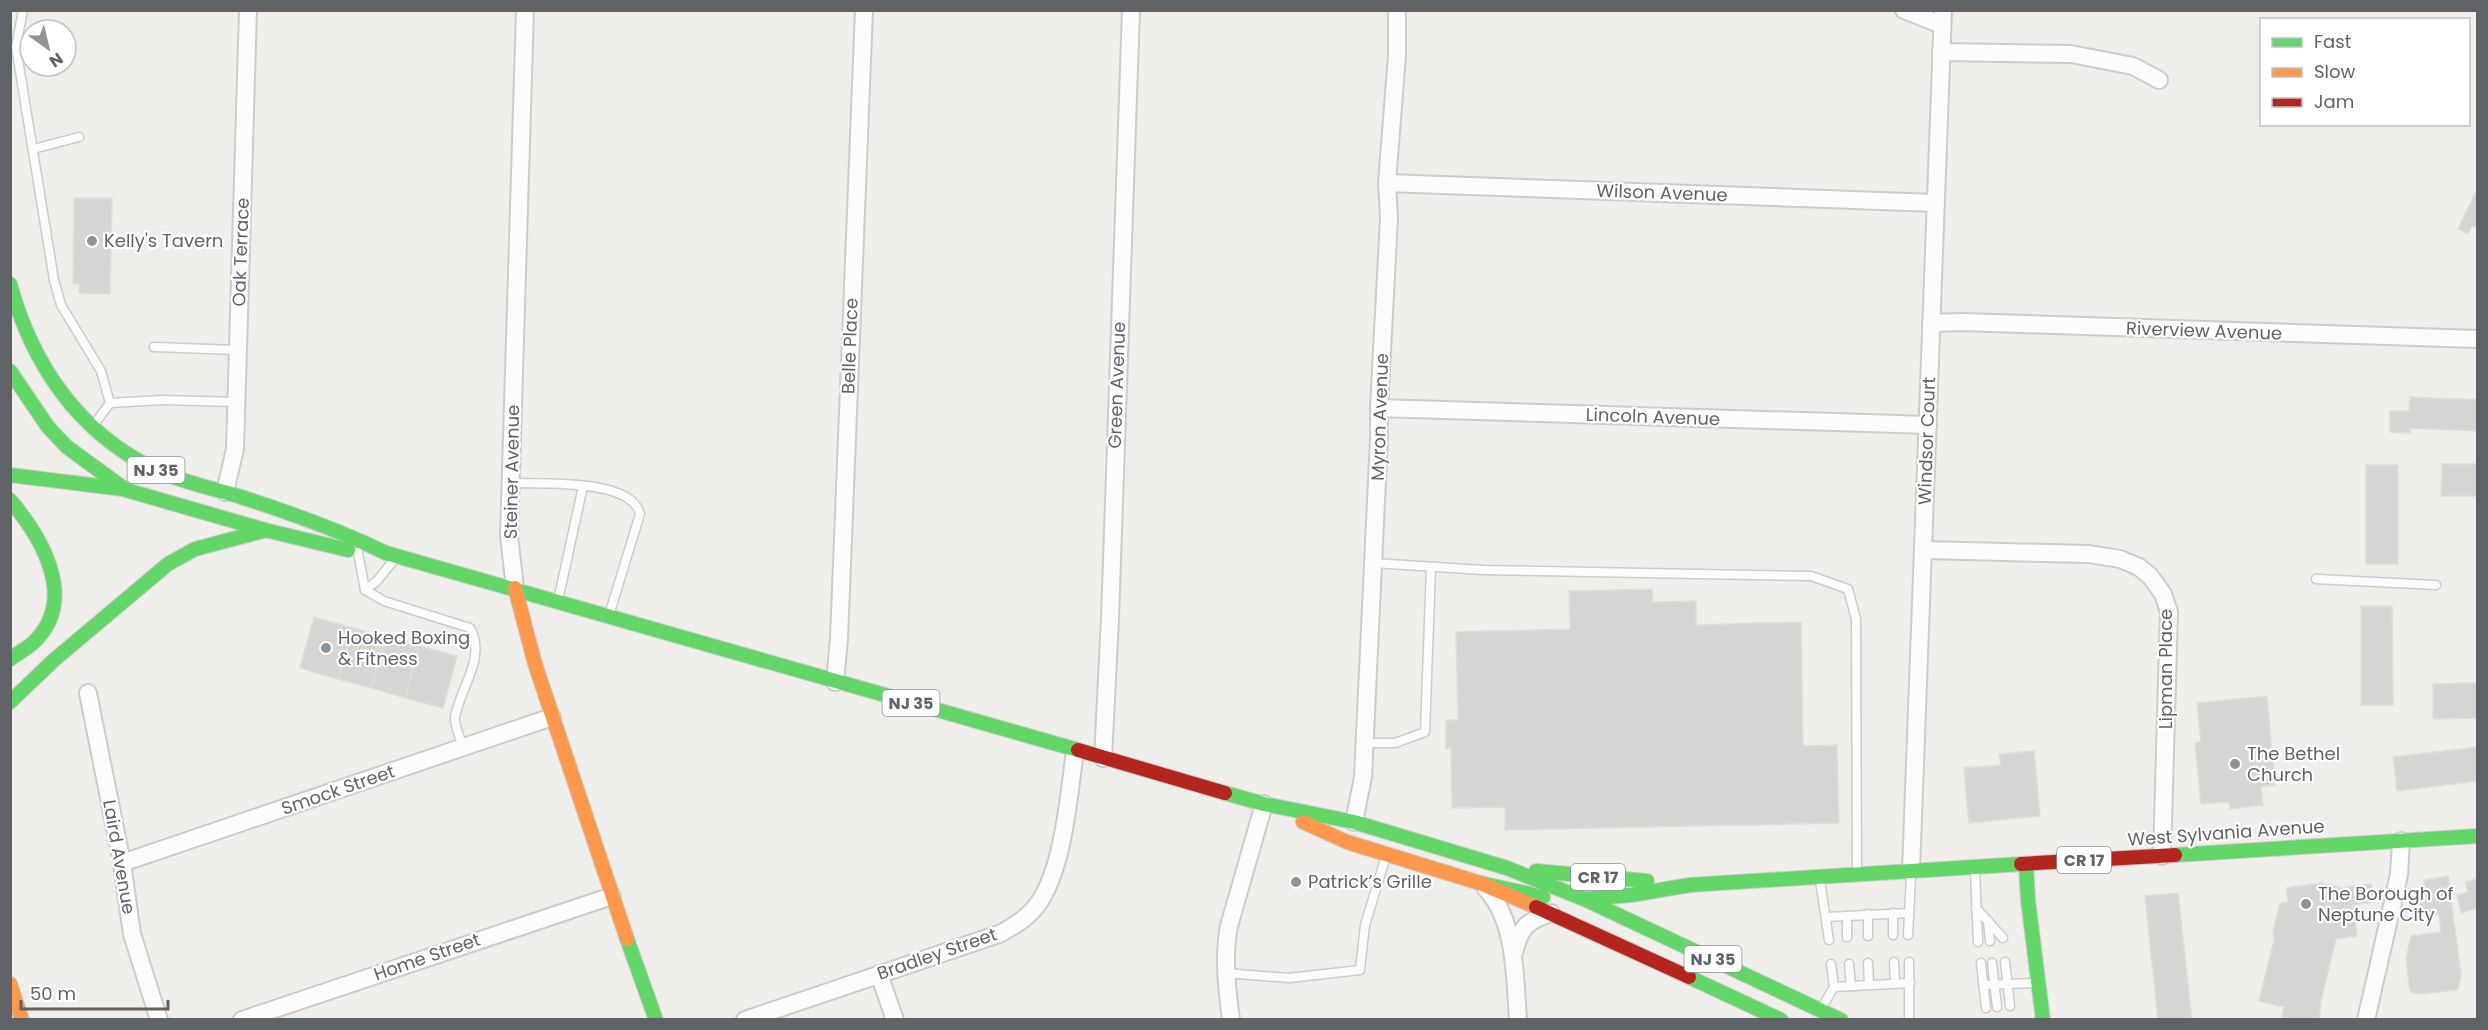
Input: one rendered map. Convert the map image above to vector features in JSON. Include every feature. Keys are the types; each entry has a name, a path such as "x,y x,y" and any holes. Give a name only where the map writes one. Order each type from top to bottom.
{"main road":[{"name":"NJ 35","path":"10,284 23,326 37,357 69,404 113,445 158,471 309,518 392,555 515,588 1264,804 1354,822 1507,868 1584,899 1841,1020"},
{"name":"NJ 35","path":"10,371 27,399 67,447 126,490 265,530 358,552 392,555"},
{"path":"10,475 126,490"},
{"path":"10,500 25,517 48,555 54,573 55,596 52,616 45,632 23,653 10,659"},
{"path":"10,702 54,660 168,564 195,549 265,530"},
{"name":"Steiner Avenue","path":"515,588 552,717 656,1020"},
{"name":"NJ 35","path":"1264,804 1347,842 1480,883 1551,913 1781,1020"},
{"name":"West Sylvania Avenue","path":"1480,883 1550,899 1584,899 1631,895 1690,885 2478,836"},
{"path":"2026,864 2028,900 2043,1020"},
{"name":"West Sylvania Avenue","path":"1507,868 1690,885"},
{"path":"10,984 22,1020"}],"street":[{"name":"Oak Terrace","path":"225,492 235,449 248,10"},
{"name":"Steiner Avenue","path":"515,588 508,536 525,10"},
{"name":"Belle Place","path":"835,682 840,627 864,10"},
{"name":"Green Avenue","path":"1103,758 1131,10"},
{"name":"Myron Avenue","path":"1354,822 1363,777 1365,743 1388,250 1387,183 1397,55 1397,10"},
{"path":"1904,10 1942,18"},
{"name":"Windsor Court","path":"1911,871 1942,18"},
{"path":"1941,52 2071,54 2133,66 2159,80"},
{"name":"Wilson Avenue","path":"1387,183 1936,203"},
{"name":"Riverview Avenue","path":"1931,323 1962,322 2478,339"},
{"name":"Lincoln Avenue","path":"1379,408 1928,425"},
{"name":"Lipman Place","path":"1923,550 2106,556 2139,567 2150,576 2163,594 2169,612 2162,856"},
{"name":"Laird Avenue","path":"88,693 122,863 132,934 159,1020"},
{"name":"Smock Street","path":"122,863 552,717"},
{"name":"Bradley Street","path":"745,1020 999,934 1016,925 1034,910 1047,886 1059,852 1075,750"},
{"path":"1231,1020 1225,956 1229,926 1264,804"},
{"path":"2366,1020 2399,875 2401,841"},
{"path":"1480,883 1499,906 1514,954 1518,1020"},
{"name":"Home Street","path":"242,1020 612,896"},
{"path":"1514,954 1518,935 1527,924 1551,913"},
{"path":"879,974 895,1020"}],"lane":[{"path":"23,10 16,47 54,280 61,305 101,371 110,403"},
{"path":"33,149 79,137"},
{"path":"154,347 237,350"},
{"path":"92,427 110,403 162,400 236,402"},
{"path":"511,483 598,486 629,498 638,507 640,514 609,616"},
{"path":"558,601 583,486"},
{"path":"358,552 365,590 384,601 470,628 475,637 476,653 455,719 463,748"},
{"path":"365,590 377,581 392,555"},
{"path":"1374,563 1483,570 1810,576 1848,589 1856,619 1857,874"},
{"path":"1365,743 1395,743 1425,732 1431,567"},
{"path":"2316,579 2436,585"},
{"path":"1226,973 1289,978 1360,970 1365,925 1386,854"},
{"path":"1975,867 1978,942"},
{"path":"1908,935 1911,871"},
{"path":"1820,876 1829,940"},
{"path":"1977,908 2002,938"},
{"path":"1893,913 1893,935"},
{"path":"1827,917 1908,913"},
{"path":"1868,915 1868,936"},
{"path":"1847,916 1847,937"},
{"path":"1988,921 1990,941"},
{"path":"1894,962 1895,983"},
{"path":"1909,962 1909,1020"},
{"path":"2005,962 2010,1006"},
{"path":"1868,963 1869,985"},
{"path":"1981,963 1986,1008"},
{"path":"1992,963 1997,1007"},
{"path":"1820,1009 1834,987 1831,964"},
{"path":"1849,964 1851,986"},
{"path":"1983,986 2038,982"},
{"path":"1834,987 1910,983"}],"building":[{"path":"2478,187 2478,228 2472,226 2468,234 2458,229"},
{"name":"Kelly's Tavern","path":"74,198 112,198 110,294 79,293 79,284 73,284"},
{"path":"2410,397 2478,400 2478,431 2410,428 2410,433 2390,432 2390,411 2409,411"},
{"path":"2442,464 2478,464 2478,496 2441,496"},
{"path":"2366,465 2398,465 2398,564 2366,564"},
{"path":"1652,589 1653,602 1696,601 1696,625 1801,622 1803,746 1837,745 1839,823 1505,830 1505,807 1452,808 1451,748 1446,749 1446,720 1458,720 1456,632 1570,629 1569,591"},
{"path":"2361,606 2392,606 2393,705 2361,705"},
{"name":"Hooked Boxing & Fitness","path":"314,617 353,628 338,679 300,668"},
{"path":"353,628 386,637 371,688 338,679"},
{"path":"386,637 419,646 405,698 371,688"},
{"path":"419,646 457,656 443,708 405,698"},
{"path":"2478,683 2478,718 2433,719 2433,684"},
{"name":"The Bethel Church","path":"2267,696 2275,785 2261,787 2263,805 2230,809 2229,802 2201,804 2195,743 2201,742 2197,703"},
{"path":"2478,747 2478,781 2397,791 2393,757"},
{"path":"2034,751 2040,816 1969,823 1964,768 2001,765 1999,754"},
{"path":"2448,876 2461,975 2458,990 2420,994 2410,992 2406,959 2411,936 2441,932 2439,914 2416,917 2425,880"},
{"path":"2478,879 2478,908 2461,913 2457,895 2468,892 2465,882"},
{"path":"2322,883 2342,888 2371,884 2374,902 2353,905 2357,936 2336,939 2321,1001 2319,1020 2281,1020 2284,1007 2259,1001 2274,940 2273,932 2280,903 2288,902 2286,888"},
{"path":"2178,893 2192,1020 2158,1020 2145,896"}],"traffic: fast":[{"path":"10,284 31,341 45,368 62,393 103,436 127,454 164,474 296,516 386,553"},
{"path":"10,371 48,427 67,447 126,490 265,530 348,550"},
{"path":"10,475 123,489"},
{"path":"10,500 34,532 51,570 54,589 53,608 47,626 33,643 10,659"},
{"path":"10,702 54,660 168,564 195,549 263,531"},
{"path":"386,553 1078,750"},
{"path":"1225,793 1264,804 1354,822 1507,868 1584,899 1841,1020"},
{"path":"2175,855 2478,836"},
{"path":"1585,899 1631,895 1690,885 2021,864"},
{"path":"2026,864 2028,900 2043,1020"},
{"path":"1536,871 1647,881"},
{"path":"1480,883 1543,897"},
{"path":"627,939 656,1020"},
{"path":"1689,977 1781,1020"}],"traffic: slow":[{"path":"515,588 535,664 627,939"},
{"path":"1303,822 1347,842 1480,883 1536,907"},
{"path":"10,984 22,1020"}],"traffic: jam":[{"path":"1078,750 1225,793"},
{"path":"2021,864 2175,855"},
{"path":"1536,907 1689,977"}],"place":[{"name":"Kelly's Tavern","path":"92,241"},
{"name":"Hooked Boxing & Fitness","path":"326,648"},
{"name":"The Bethel Church","path":"2235,764"},
{"name":"Patrick’s Grille","path":"1296,882"},
{"name":"The Borough of Neptune City","path":"2306,904"}]}
